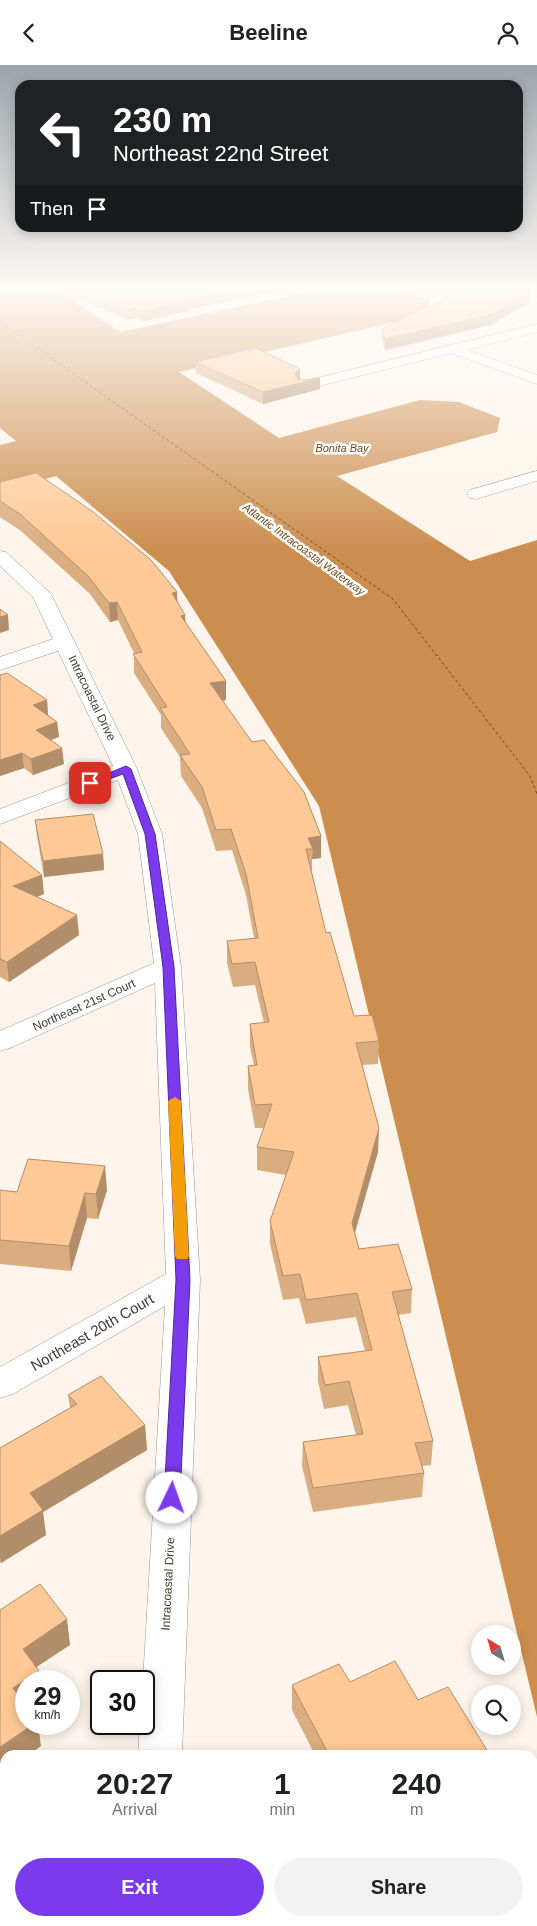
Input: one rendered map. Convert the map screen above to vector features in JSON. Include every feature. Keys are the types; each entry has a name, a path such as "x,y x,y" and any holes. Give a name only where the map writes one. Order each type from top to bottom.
{"street":[{"path":"303,386 340,377"},
{"path":"476,494 537,476"},
{"name":"Intracoastal Drive","path":"0,556 40,594 126,769 150,834 168,967 183,1280 160,1750"},
{"path":"0,664 65,642"},
{"path":"0,817 126,769"},
{"name":"Northeast 21st Court","path":"0,1042 168,967"},
{"name":"Northeast 20th Court","path":"0,1384 183,1280"}],"water":[{"path":"0,377 186,377 279,438 420,400 459,402 500,418 497,432 337,476 470,561 537,540 537,1717 521,1650 521,1625 515,1625 319,806 169,571 56,476 0,491 0,445 16,441 0,428"}],"building":[{"path":"229,377 297,377 298,379 304,380 320,378 263,392"},
{"path":"36,473 92,511 151,560 177,592 172,593 185,615 181,616 226,681 210,683 252,742 264,740 304,792 321,836 308,838 313,849 306,849 326,933 330,932 354,1016 372,1015 379,1041 356,1043 379,1128 352,1223 359,1249 398,1244 412,1289 392,1292 433,1441 415,1443 424,1473 313,1488 303,1442 363,1434 349,1381 325,1385 318,1357 372,1350 357,1293 306,1300 300,1274 283,1276 270,1221 294,1152 257,1147 272,1104 255,1105 248,1066 257,1065 250,1024 269,1022 255,962 232,964 227,941 258,938 246,874 231,829 216,830 202,787 180,755 190,754 160,708 167,707 133,654 142,652 117,602 109,603 88,576 20,514 0,501 0,482"},
{"path":"0,609 8,615 0,617"},
{"path":"7,673 47,700 33,705 57,722 36,730 62,748 31,759 22,753 0,760 0,675"},
{"path":"93,814 103,854 43,861 35,820"},
{"path":"0,841 42,875 13,886 77,915 7,962 0,959"},
{"path":"28,1159 105,1166 96,1194 85,1193 69,1246 0,1240 0,1190 17,1192"},
{"path":"101,1376 145,1425 30,1493 43,1510 0,1536 0,1448 77,1404 68,1395"},
{"path":"40,1584 67,1619 23,1649 38,1670 15,1670 15,1687 13,1688 15,1691 15,1735 18,1735 0,1747 0,1610"},
{"path":"395,1661 418,1700 448,1687 471,1724 471,1735 478,1735 487,1750 326,1750 292,1685 339,1664 350,1682"}],"ferry route":[{"path":"78,377 393,599 530,776 537,794"}],"slow traffic":[{"path":"175,1101 182,1256"}],"route":[{"path":"90,783 126,769 150,834 168,967 183,1280 172,1498"}],"water label":[{"name":"Bonita Bay","path":"342,448"},
{"name":"Atlantic Intracoastal Waterway","path":"304,549"}]}
